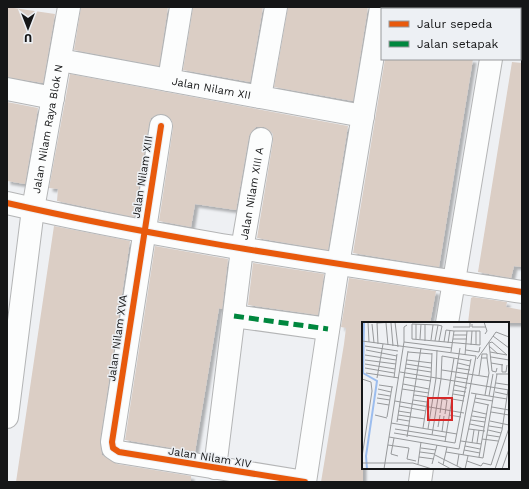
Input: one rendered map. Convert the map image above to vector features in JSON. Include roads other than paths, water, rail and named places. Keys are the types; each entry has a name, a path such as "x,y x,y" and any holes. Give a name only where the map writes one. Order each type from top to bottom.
{"street":[{"name":"Jalan Nilam Raya Blok N","path":"7,417 33,209 70,7"},
{"path":"169,80 180,7"},
{"path":"260,97 276,7"},
{"path":"305,482 338,265 381,7"},
{"name":"Jalan Nilam XII","path":"60,60 363,116"},
{"path":"447,322 491,60"},
{"path":"7,89 53,98"},
{"name":"Jalan Nilam XIII","path":"143,231 161,126"},
{"name":"Jalan Nilam XIII A","path":"215,468 242,249 261,138"},
{"path":"7,203 143,231 242,249 338,265 522,292"},
{"name":"Jalan Nilam XVA","path":"113,448 112,442 143,231"},
{"path":"234,316 328,329"},
{"name":"Jalan Nilam XIV","path":"113,448 119,452 305,482"},
{"path":"420,482 422,469"}]}
